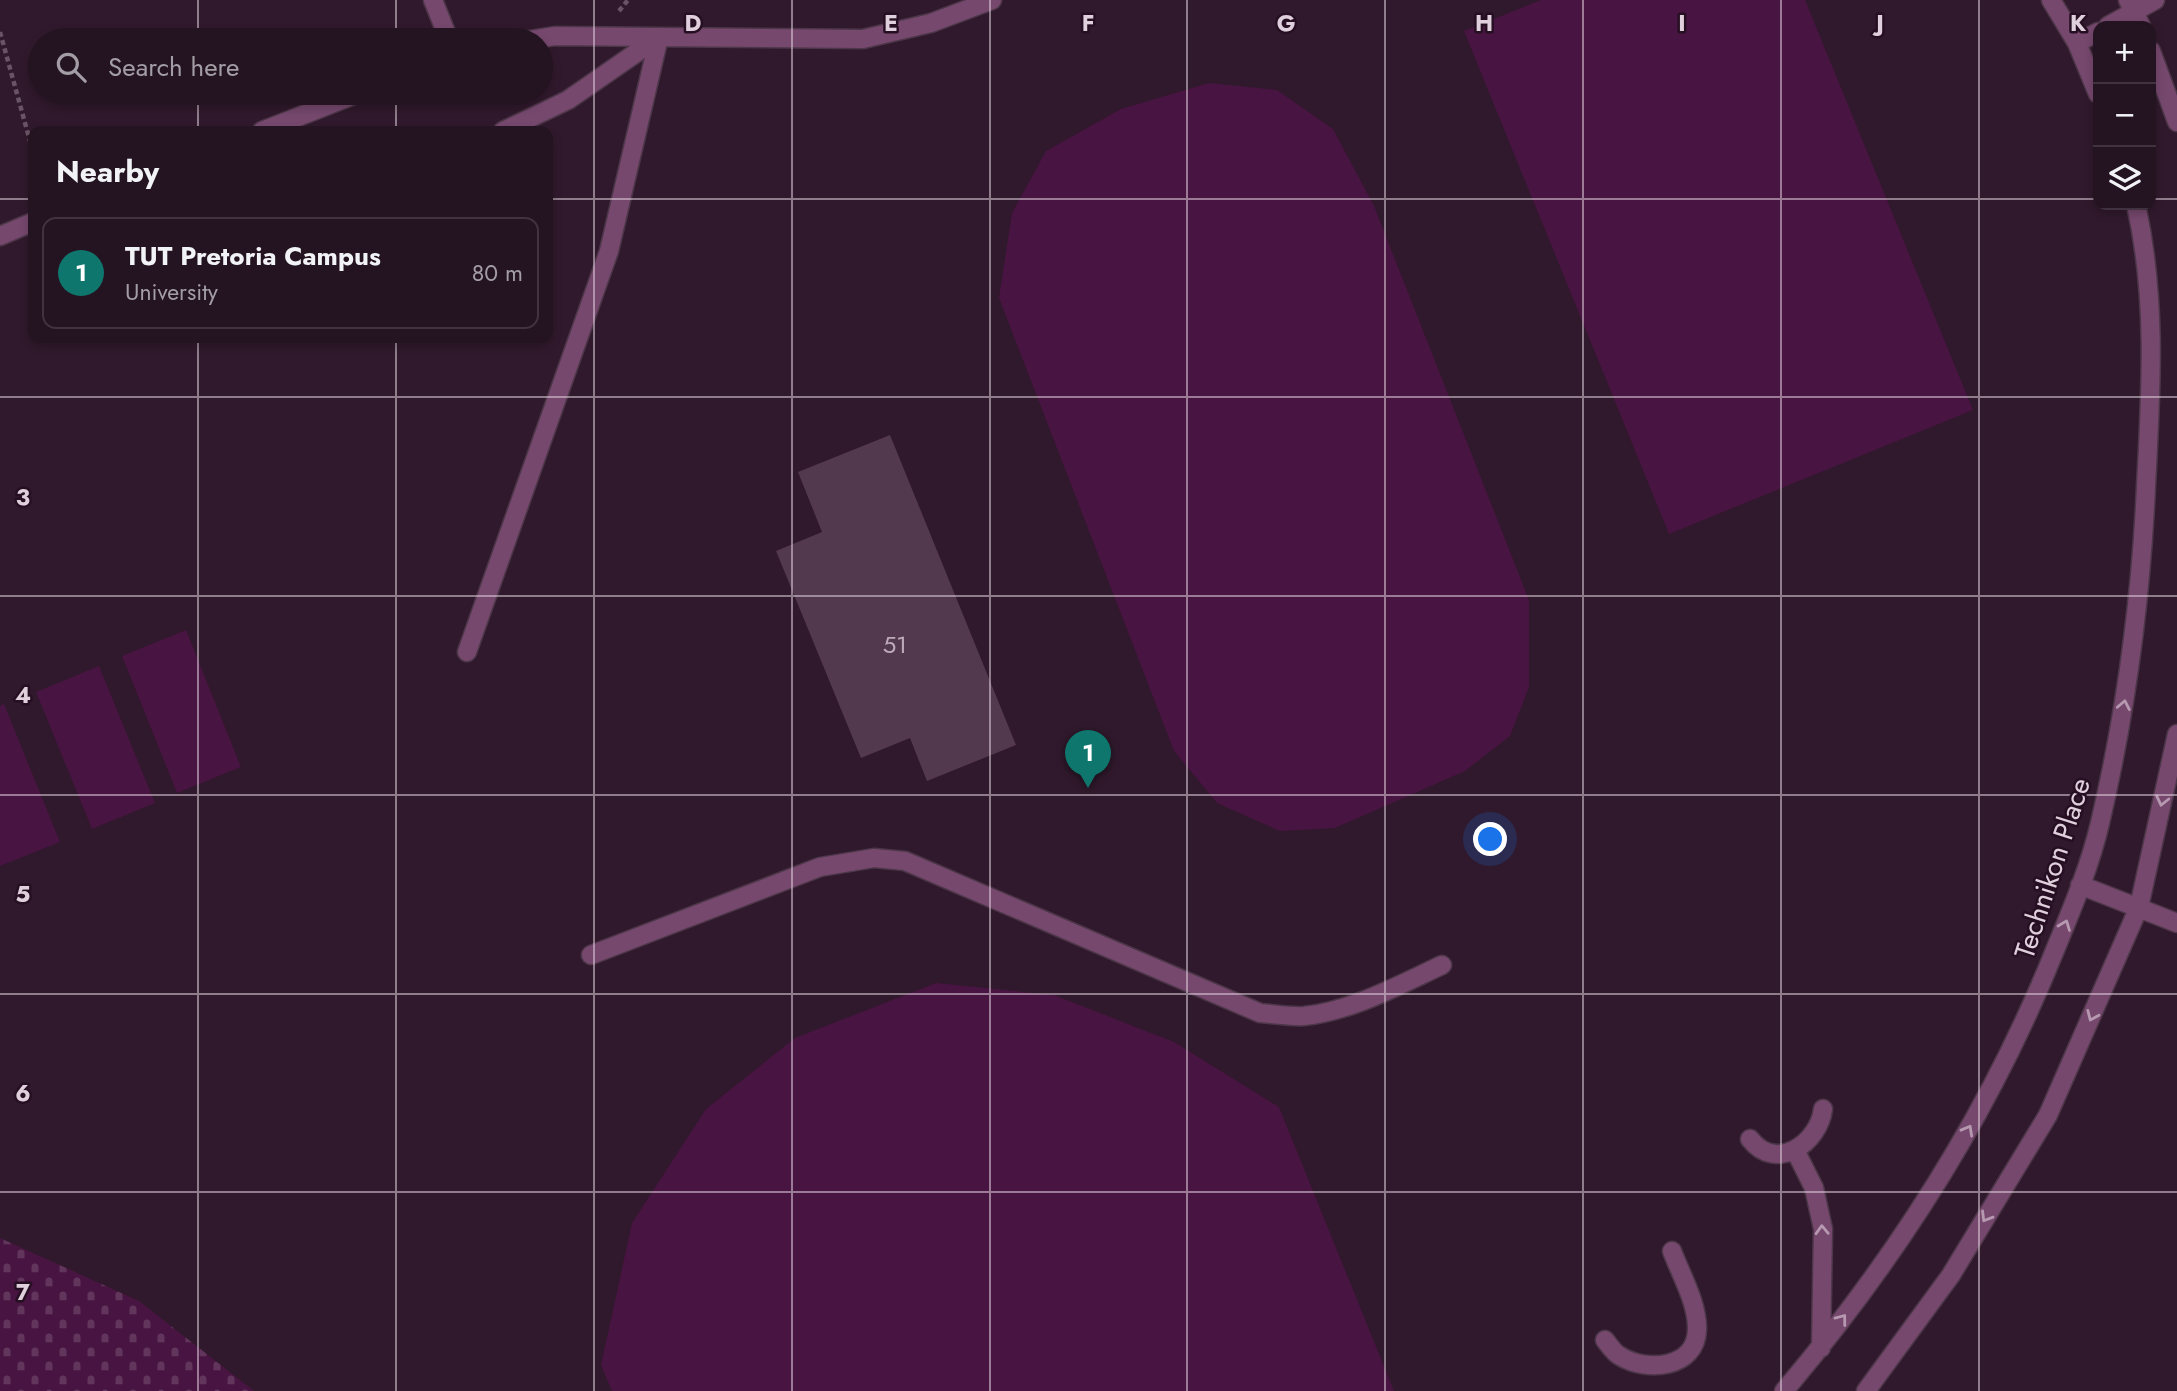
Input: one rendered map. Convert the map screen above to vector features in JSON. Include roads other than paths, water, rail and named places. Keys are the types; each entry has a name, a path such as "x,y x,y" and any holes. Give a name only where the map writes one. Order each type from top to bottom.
{"street":[{"path":"433,0 444,28"},
{"path":"553,36 863,39 931,23 992,0"},
{"path":"2051,0 2077,43 2094,84"},
{"path":"2118,21 2155,0"},
{"path":"2077,43 2093,35"},
{"path":"513,126 568,100 659,37"},
{"path":"467,652 609,251 659,37"},
{"path":"2156,65 2177,122"},
{"path":"275,126 328,105"},
{"name":"Technikon Place","path":"1784,1391 1821,1348 1938,1184 2028,1016 2080,885 2100,825 2130,676 2143,550 2152,327 2147,253 2137,210"},
{"path":"0,236 28,224"},
{"path":"1866,1391 1951,1275 2048,1115 2138,907 2177,734"},
{"path":"591,955 820,867 874,858 905,861 964,884 1260,1013 1304,1016 1344,1006 1377,995 1442,965"},
{"path":"2080,885 2177,923"},
{"path":"1750,1139 1763,1151 1775,1154 1796,1150 1817,1133 1823,1109"},
{"path":"1796,1150 1814,1188 1823,1229 1821,1348"},
{"path":"1605,1340 1618,1356 1649,1366 1665,1366 1681,1359 1695,1343 1696,1314 1672,1251"}],"place":[{"name":"TUT Pretoria Campus","path":"1088,788"}]}
